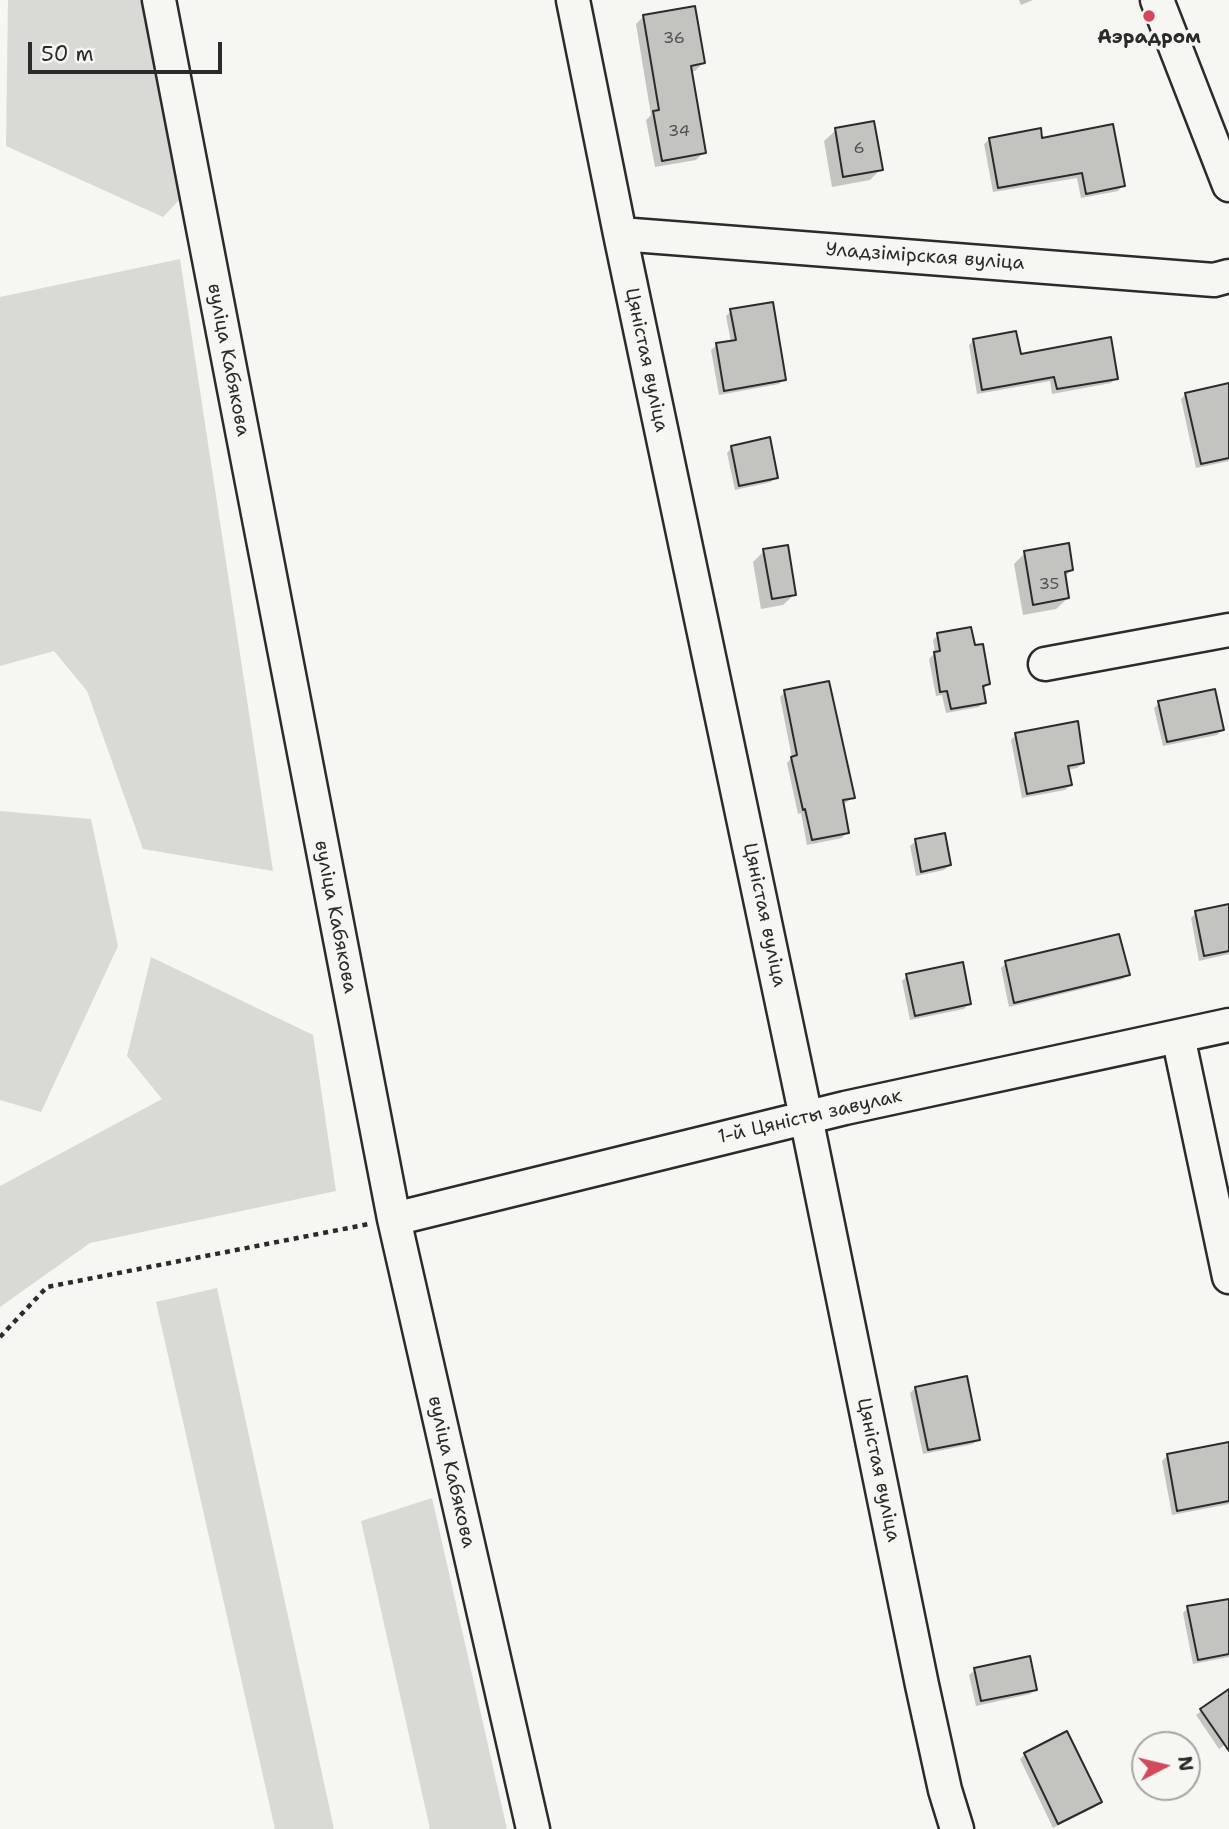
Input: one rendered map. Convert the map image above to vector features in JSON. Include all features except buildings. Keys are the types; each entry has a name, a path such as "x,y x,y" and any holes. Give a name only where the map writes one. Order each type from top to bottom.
{"street":[{"name":"вуліца Кабякова","path":"159,0 394,1219 533,1829"},
{"name":"Цяністая вуліца","path":"573,0 928,1712 945,1790 957,1829"},
{"path":"1157,0 1229,185"},
{"name":"Уладзімірская вуліца","path":"620,234 1214,280 1229,276"},
{"path":"1045,664 1229,630"},
{"name":"1-й Цяністы завулак","path":"394,1219 806,1117 1229,1025"},
{"path":"1178,1036 1229,1277"}],"path":[{"path":"0,1338 47,1287 394,1219"}],"shaded area":[{"path":"8,0 144,0 183,196 163,217 6,146"},
{"path":"180,259 273,871 143,849 87,691 54,651 0,666 0,297"},
{"path":"0,811 91,819 118,946 41,1112 0,1100"},
{"path":"151,957 313,1035 336,1191 90,1243 0,1307 0,1186 162,1099 127,1056"},
{"path":"217,1288 334,1829 275,1829 156,1302"},
{"path":"432,1498 507,1829 430,1829 361,1521"}],"place":[{"name":"Аэрадром","path":"1149,16"}]}
